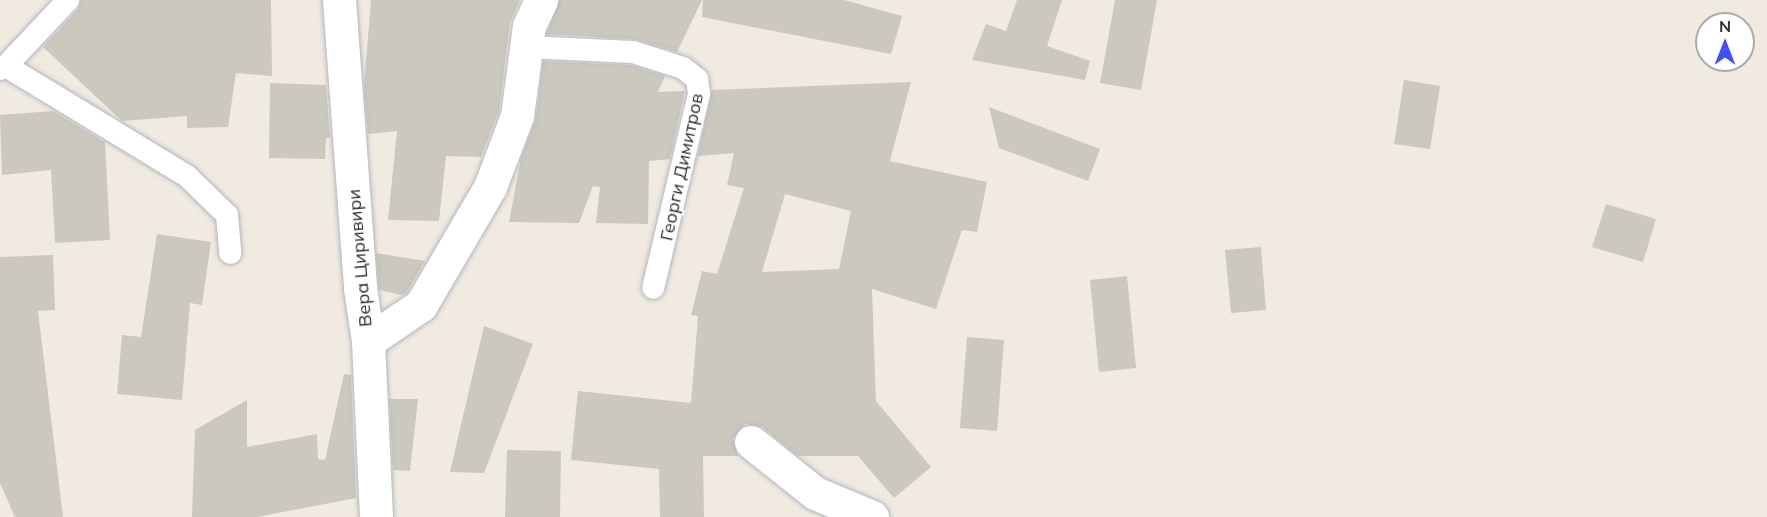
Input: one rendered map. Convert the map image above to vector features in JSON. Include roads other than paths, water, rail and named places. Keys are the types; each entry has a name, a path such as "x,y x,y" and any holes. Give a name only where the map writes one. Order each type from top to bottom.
{"street":[{"name":"Вера Циривири","path":"339,0 360,288 368,341 376,517"},
{"path":"368,341 421,304 490,187 517,116 529,26 541,0"},
{"path":"751,442 815,493 872,517"}],"lane":[{"path":"68,0 3,67 187,176 226,214 230,253"},
{"name":"Георги Димитров","path":"526,47 633,52 683,68 697,79 699,94 653,288"}]}
